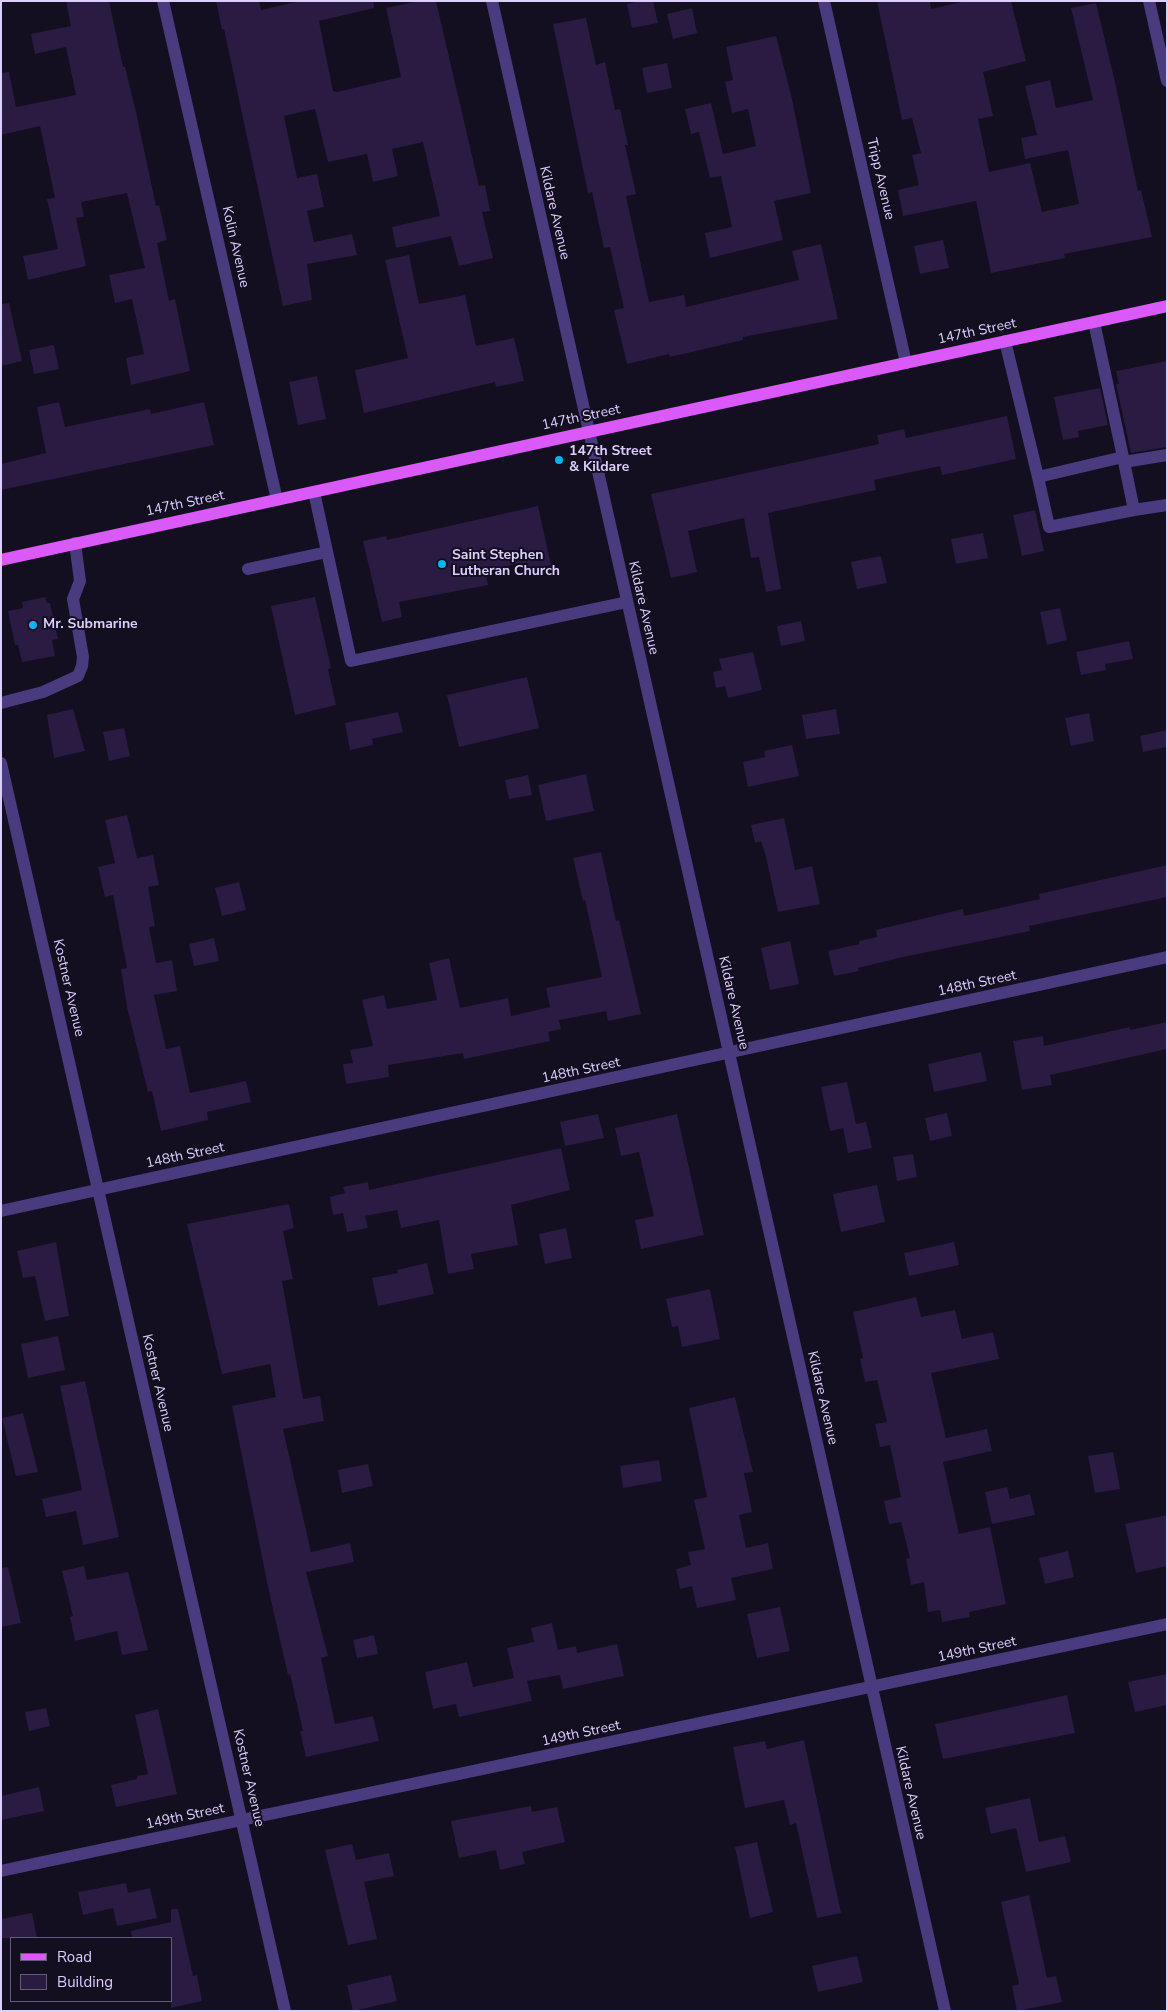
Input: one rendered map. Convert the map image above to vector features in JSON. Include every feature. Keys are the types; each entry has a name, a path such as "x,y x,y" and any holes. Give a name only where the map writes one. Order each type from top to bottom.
{"main road":[{"name":"147th Street","path":"1,560 1167,306"}],"street":[{"name":"Kolin Avenue","path":"163,1 277,500"},
{"name":"Kildare Avenue","path":"492,1 945,2011"},
{"name":"Tripp Avenue","path":"824,1 906,362"},
{"path":"1149,1 1167,80"},
{"path":"1094,322 1134,510"},
{"path":"1006,341 1049,528 1167,505"},
{"path":"1038,477 1124,459 1167,455"},
{"path":"314,492 351,661 627,602"},
{"path":"1,703 43,692 78,676 83,657 73,599 80,581 75,543"},
{"path":"248,569 327,552"},
{"name":"Kostner Avenue","path":"1,762 285,2011"},
{"name":"148th Street","path":"1,1211 729,1054 1167,957"},
{"name":"149th Street","path":"1,1871 1167,1624"}],"building":[{"path":"66,1 109,1 123,67 125,67 136,112 156,206 159,205 167,240 157,243 169,301 175,299 190,371 131,385 126,358 144,354 132,299 115,303 109,275 145,268 127,193 81,202 84,217 76,218 86,266 28,280 23,256 58,249 47,199 55,198 40,126 1,135 1,73 9,72 16,107 76,95 66,47 35,54 31,34 71,26"},
{"path":"216,1 259,1 261,10 300,1 373,1 374,8 319,21 333,91 337,92 401,77 386,8 419,1 436,1 479,186 485,185 490,211 482,212 493,258 459,266 451,236 396,248 392,227 440,216 423,142 392,149 398,176 373,182 367,154 328,162 315,109 284,116 297,178 317,174 324,207 307,211 314,242 352,234 357,255 307,264 312,300 283,306 224,29 222,30"},
{"path":"639,1 653,1 658,23 632,28 627,4"},
{"path":"877,1 930,1 931,9 966,1 1011,1 1026,61 983,72 993,116 978,119 989,172 1030,163 1042,212 1079,204 1068,150 1025,159 1021,138 1037,135 1025,86 1050,80 1056,108 1093,100 1071,8 1096,3 1138,191 1141,190 1152,237 1064,254 1065,258 991,273 976,201 903,216 898,190 919,185 912,155 921,153 912,118 902,120"},
{"path":"692,8 697,33 673,39 667,14"},
{"path":"586,18 596,65 605,62 615,110 620,109 628,145 625,145 636,194 626,196 649,302 684,295 686,307 799,280 792,251 821,244 838,319 743,337 743,340 670,357 669,354 627,364 614,310 624,308 610,247 604,248 592,192 588,193 553,24"},
{"path":"776,36 792,99 811,193 774,201 783,240 710,258 705,233 732,227 721,176 710,178 699,132 691,134 685,109 711,103 723,154 756,146 748,109 732,113 725,82 733,80 726,47"},
{"path":"667,63 672,88 647,93 642,68"},
{"path":"943,240 949,268 920,274 914,246"},
{"path":"409,255 419,304 465,295 476,346 514,338 524,381 496,387 495,382 364,413 355,370 408,358 385,260"},
{"path":"9,303 22,361 1,366 1,304"},
{"path":"54,345 59,369 34,374 29,350"},
{"path":"1167,361 1167,447 1131,453 1116,384 1119,384 1116,371"},
{"path":"317,376 326,419 298,425 289,382"},
{"path":"1100,388 1108,425 1078,431 1079,437 1063,440 1054,397"},
{"path":"59,402 65,427 150,409 151,414 204,402 214,445 1,490 1,464 46,453 37,407"},
{"path":"1007,416 1016,459 942,475 940,466 874,480 876,490 768,513 781,589 766,592 759,557 751,558 744,518 688,531 697,572 671,578 651,494 879,444 877,435 904,429 906,438"},
{"name":"Saint Stephen Lutheran Church","path":"538,506 551,565 521,571 520,563 485,571 488,585 399,602 402,617 382,622 363,541 386,536 387,540"},
{"path":"1035,510 1044,551 1022,556 1013,515"},
{"path":"983,533 988,558 956,564 951,539"},
{"path":"881,556 887,583 857,589 851,562"},
{"name":"Mr. Submarine","path":"45,597 47,603 50,603 58,639 52,640 55,656 22,662 18,645 15,645 8,611 23,608 22,602"},
{"path":"315,597 331,668 328,669 336,705 295,715 271,606"},
{"path":"1060,608 1067,640 1047,645 1040,612"},
{"path":"801,621 805,641 781,646 777,626"},
{"path":"1129,641 1133,659 1105,664 1106,670 1081,675 1076,652"},
{"path":"753,652 762,690 728,698 725,686 716,688 713,672 722,670 719,659"},
{"path":"527,677 539,728 459,747 447,695"},
{"path":"73,709 85,751 54,758 47,715"},
{"path":"836,709 840,734 806,739 802,715"},
{"path":"398,712 403,732 372,739 373,745 350,750 345,723"},
{"path":"1089,713 1094,741 1071,746 1065,718"},
{"path":"124,728 130,756 109,761 103,732"},
{"path":"1167,730 1167,747 1143,752 1140,736"},
{"path":"792,745 799,776 748,787 743,762 765,757 764,751"},
{"path":"586,774 594,811 546,821 538,785"},
{"path":"528,775 532,795 509,799 505,780"},
{"path":"127,815 137,858 153,855 159,885 148,887 155,926 149,927 156,963 172,960 177,991 154,995 166,1049 180,1046 190,1093 246,1081 251,1102 207,1112 208,1120 161,1131 152,1091 148,1092 127,1007 121,969 127,968 113,895 105,897 98,867 115,863 105,820"},
{"path":"784,818 795,870 812,866 820,904 778,912 766,857 761,841 755,843 751,825"},
{"path":"601,852 616,921 619,920 641,1014 608,1021 606,1011 559,1020 561,1029 548,1032 550,1041 464,1059 463,1053 388,1065 389,1077 346,1084 343,1064 353,1063 350,1050 373,1046 362,1000 384,995 387,1009 437,1000 429,963 449,958 460,1008 508,998 511,1016 550,1007 546,988 602,977 585,900 583,901 573,858"},
{"path":"1167,865 1167,897 1029,926 1030,931 903,957 858,968 859,971 834,976 828,951 859,944 859,941 877,937 876,930 963,909 964,916 1040,899 1039,894"},
{"path":"239,882 246,910 222,916 215,888"},
{"path":"214,938 219,961 194,966 189,944"},
{"path":"790,941 799,984 770,990 761,948"},
{"path":"1167,1022 1167,1049 1050,1075 1052,1085 1022,1090 1013,1041 1043,1036 1044,1046 1130,1027 1130,1030"},
{"path":"981,1052 987,1081 934,1092 928,1064"},
{"path":"847,1082 856,1124 866,1122 872,1148 848,1153 843,1128 830,1131 821,1087"},
{"path":"947,1113 952,1136 930,1141 925,1118"},
{"path":"598,1114 604,1138 565,1146 560,1122"},
{"path":"677,1114 704,1235 641,1249 635,1220 654,1216 639,1152 621,1156 615,1128"},
{"path":"561,1148 570,1190 511,1205 518,1245 471,1254 474,1269 448,1274 439,1220 401,1228 397,1210 365,1216 368,1228 347,1232 343,1213 333,1215 330,1197 345,1193 343,1187 368,1182 369,1190"},
{"path":"913,1154 917,1177 897,1181 893,1157"},
{"path":"877,1185 885,1222 841,1232 833,1194"},
{"path":"289,1204 294,1228 283,1231 293,1279 282,1281 303,1399 320,1396 324,1421 283,1429 311,1552 350,1543 354,1562 306,1572 328,1656 321,1658 335,1724 373,1716 379,1741 306,1757 300,1731 303,1731 268,1587 232,1406 276,1397 270,1364 222,1374 187,1224"},
{"path":"566,1228 572,1258 545,1264 539,1234"},
{"path":"56,1242 69,1316 45,1321 35,1276 23,1278 17,1251"},
{"path":"954,1242 959,1265 909,1276 904,1253"},
{"path":"427,1263 434,1294 378,1306 372,1278 398,1273 397,1270"},
{"path":"710,1289 720,1339 682,1347 678,1326 672,1327 666,1299"},
{"path":"916,1297 921,1317 955,1310 962,1339 993,1332 999,1359 931,1373 946,1438 987,1429 992,1451 943,1462 959,1534 990,1527 1006,1604 969,1612 970,1617 942,1622 940,1610 928,1612 924,1582 911,1585 906,1559 910,1558 901,1522 889,1524 884,1501 901,1497 890,1445 880,1447 875,1424 887,1422 877,1380 865,1382 860,1359 863,1358 853,1312"},
{"path":"58,1336 65,1370 28,1378 21,1344"},
{"path":"85,1381 119,1537 83,1545 76,1511 46,1517 42,1499 82,1490 60,1386"},
{"path":"735,1397 753,1472 744,1473 752,1512 739,1515 746,1548 768,1543 773,1569 731,1578 736,1600 697,1608 692,1586 680,1589 676,1569 691,1565 688,1552 705,1549 694,1500 707,1497 689,1408"},
{"path":"23,1413 38,1472 16,1476 2,1418"},
{"path":"1113,1452 1120,1489 1095,1493 1088,1456"},
{"path":"659,1460 662,1481 623,1488 620,1466"},
{"path":"368,1464 373,1486 342,1493 338,1470"},
{"path":"1007,1487 1010,1499 1030,1494 1035,1515 992,1524 985,1492"},
{"path":"1167,1515 1167,1566 1136,1573 1125,1524"},
{"path":"1068,1551 1074,1577 1045,1584 1039,1558"},
{"path":"84,1566 87,1580 128,1572 148,1650 122,1655 117,1631 75,1641 70,1617 73,1616 62,1571"},
{"path":"8,1567 21,1623 1,1627 1,1568"},
{"path":"780,1607 790,1651 757,1658 747,1614"},
{"path":"552,1623 558,1650 576,1646 577,1653 617,1644 624,1676 563,1689 560,1675 527,1681 532,1701 459,1717 456,1704 433,1709 425,1672 467,1662 473,1687 514,1678 507,1648 534,1642 531,1628"},
{"path":"374,1635 378,1654 357,1658 353,1640"},
{"path":"1167,1674 1167,1705 1135,1712 1128,1682"},
{"path":"1067,1695 1075,1733 943,1759 935,1724"},
{"path":"46,1708 50,1726 29,1731 25,1712"},
{"path":"158,1709 177,1794 116,1807 111,1785 137,1779 137,1776 148,1774 135,1715"},
{"path":"804,1740 841,1913 817,1918 796,1823 790,1825 784,1800 745,1808 733,1747 765,1741 767,1749"},
{"path":"39,1787 44,1811 1,1820 1,1796"},
{"path":"1030,1798 1039,1842 1065,1836 1071,1862 1026,1872 1016,1828 991,1834 985,1808"},
{"path":"531,1806 532,1812 557,1807 565,1842 522,1852 525,1864 500,1870 496,1850 459,1858 451,1821"},
{"path":"757,1842 773,1912 750,1918 735,1847"},
{"path":"352,1844 356,1860 389,1853 394,1876 364,1882 377,1939 348,1945 325,1850"},
{"path":"126,1883 128,1893 150,1888 157,1918 117,1926 113,1908 83,1915 78,1892"},
{"path":"1029,1895 1047,1978 1056,1976 1062,2002 1017,2011 1012,1986 1019,1984 1001,1902"},
{"path":"171,1909 178,1909 193,1976 197,1975 202,2001 171,2008 172,1937 132,1937 131,1931 171,1922"},
{"path":"32,1913 37,1937 1,1938 1,1919"},
{"path":"857,1956 863,1982 818,1992 812,1966"},
{"path":"391,1975 397,2001 353,2011 347,1985"}],"place":[{"name":"147th Street & Kildare","path":"559,460"},
{"name":"Saint Stephen Lutheran Church","path":"442,564"},
{"name":"Mr. Submarine","path":"33,625"}]}
